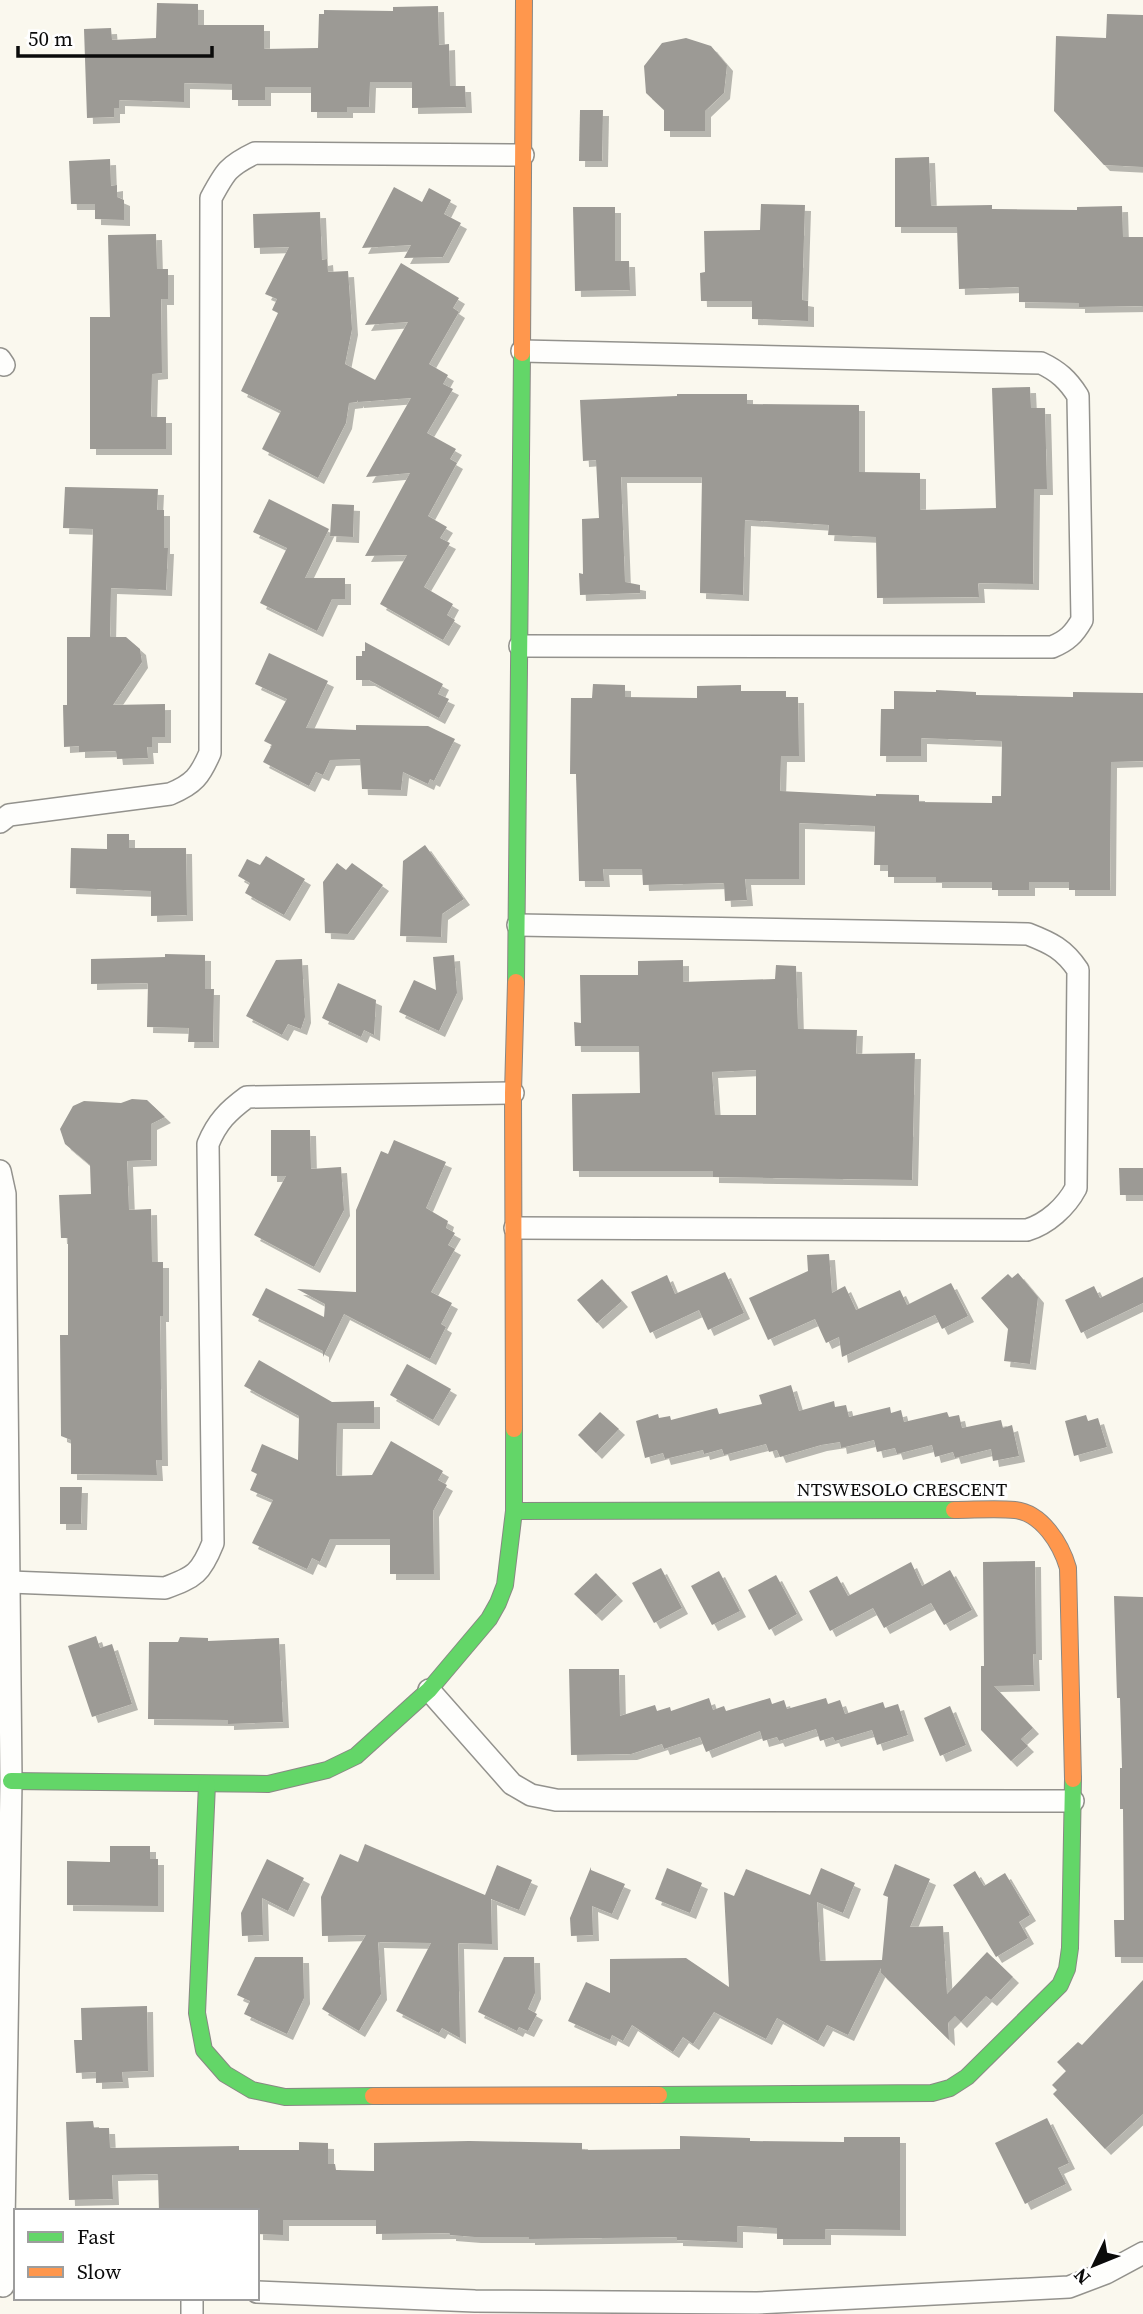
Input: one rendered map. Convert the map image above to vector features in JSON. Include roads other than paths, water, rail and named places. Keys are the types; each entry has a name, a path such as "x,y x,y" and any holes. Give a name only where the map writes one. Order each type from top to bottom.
{"street":[{"path":"11,1781 268,1784 327,1770 356,1755 429,1690 489,1619 505,1585 514,1511 513,1093 518,925 524,0"},
{"path":"3,812 170,794 189,786 203,771 210,753 211,198 233,164 255,153 523,155"},
{"path":"520,646 1052,647 1073,634 1082,620 1077,396 1070,383 1041,363 522,351"},
{"path":"515,1228 1027,1230 1038,1227 1068,1202 1076,1188 1078,970 1068,956 1050,943 1028,934 518,925"},
{"path":"10,1583 165,1588 187,1580 205,1565 213,1543 208,1144 215,1127 227,1112 247,1097 513,1093"},
{"path":"0,1171 5,1194 10,1583 11,1781 6,2286"},
{"name":"NTSWESOLO CRESCENT","path":"207,1784 197,2013 204,2050 225,2074 252,2090 285,2097 932,2093 950,2088 967,2077 1060,1985 1067,1969 1070,1948 1073,1801 1068,1568 1063,1547 1051,1532 1045,1525 1018,1510 514,1511"},
{"path":"429,1690 512,1784 531,1795 556,1800 1073,1801"},
{"path":"259,2292 475,2307 757,2309 1069,2287 1106,2273 1143,2253"}]}
